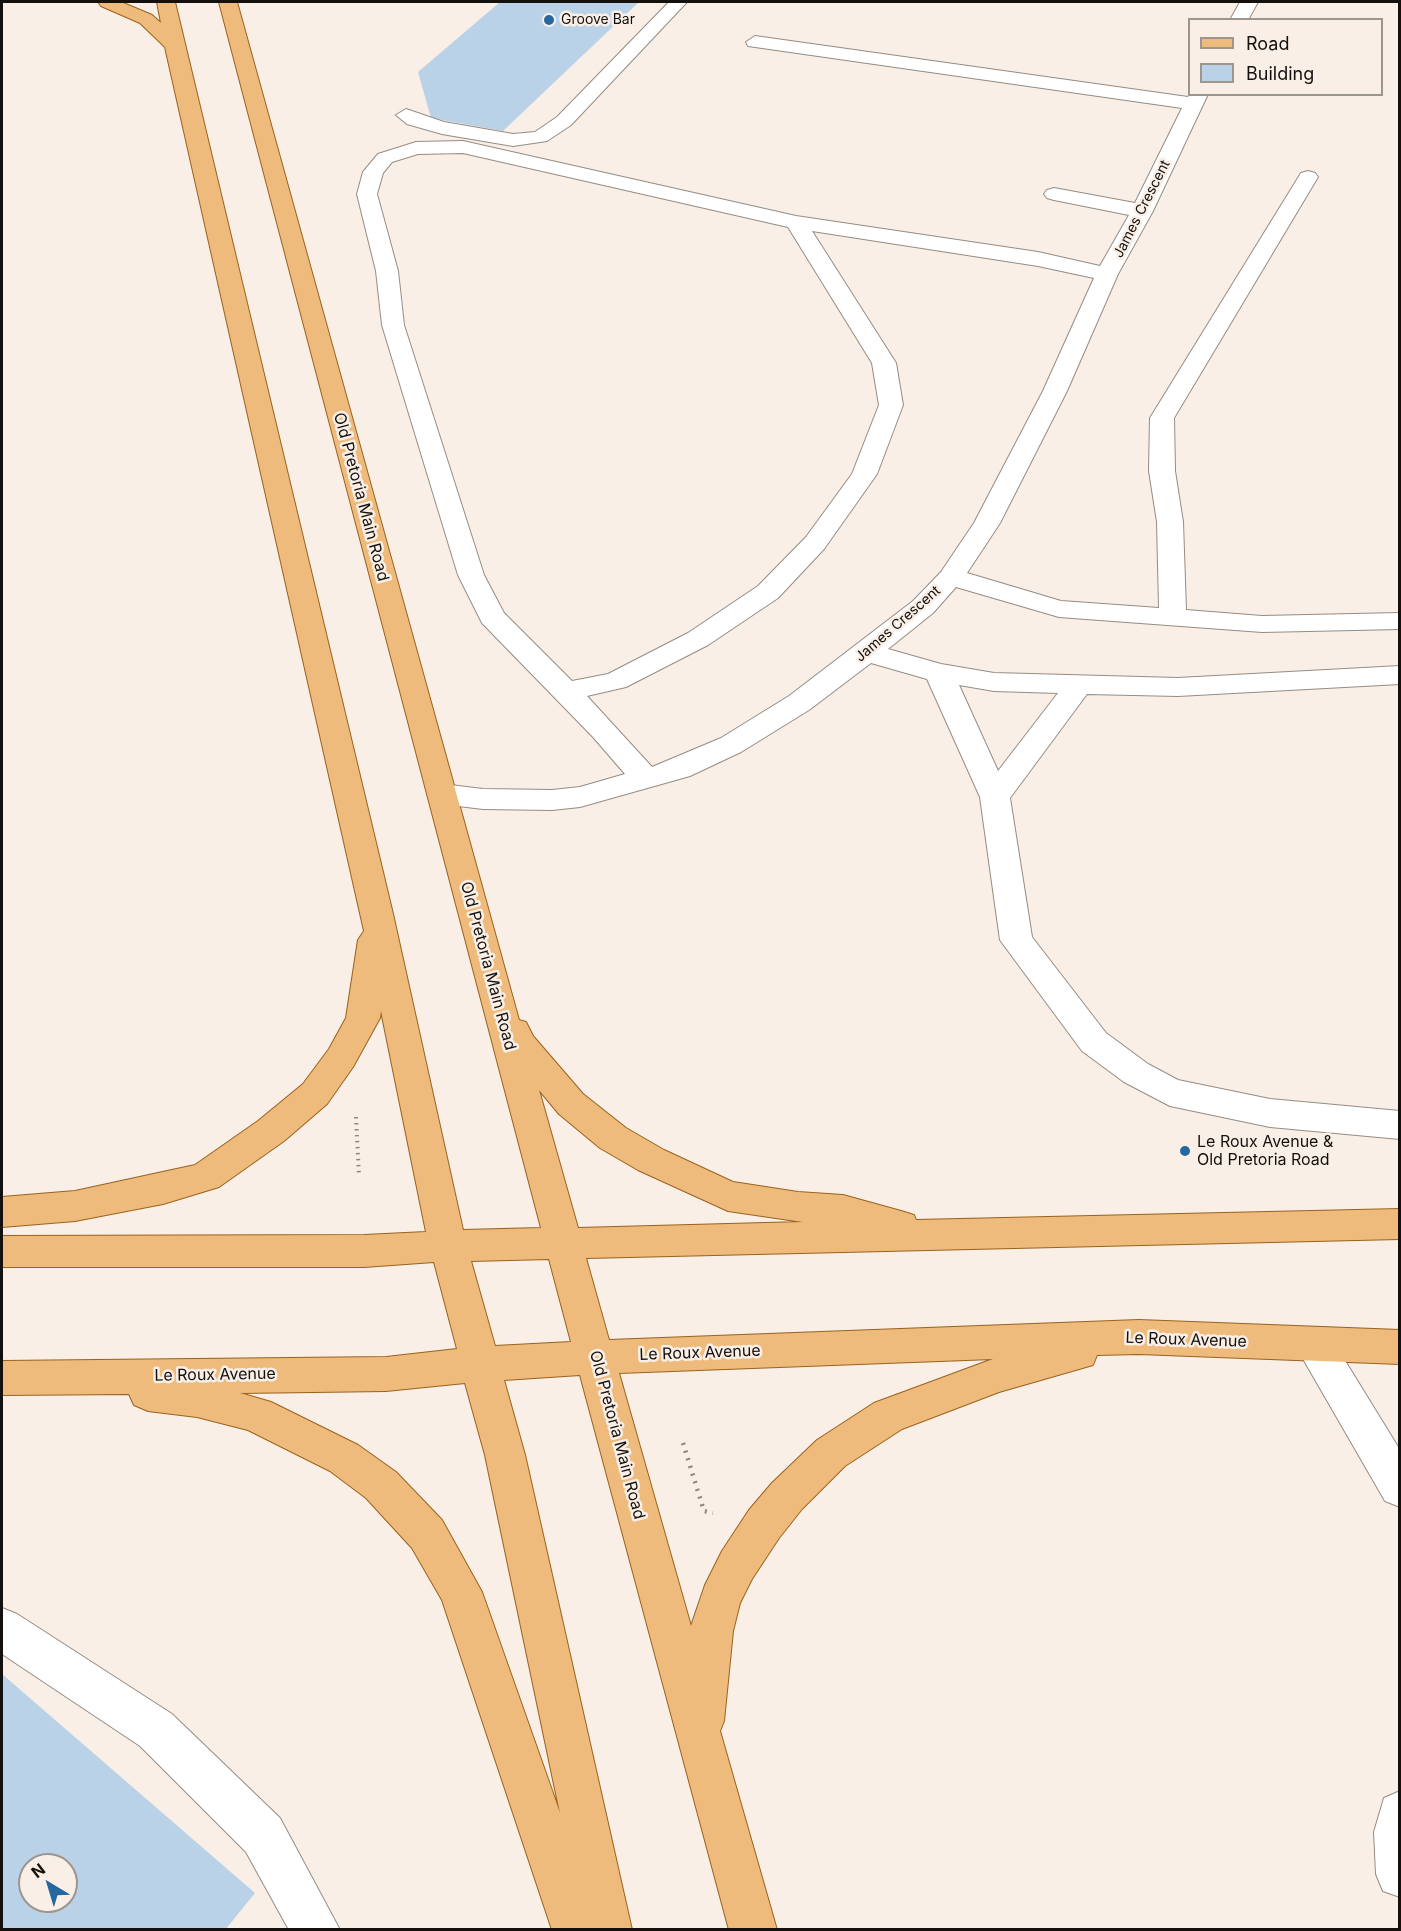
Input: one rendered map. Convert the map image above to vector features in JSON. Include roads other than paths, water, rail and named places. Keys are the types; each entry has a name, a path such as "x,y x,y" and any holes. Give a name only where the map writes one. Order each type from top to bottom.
{"main road":[{"path":"107,2 146,19 174,45"},
{"path":"166,2 174,45 377,914 448,1246 505,1455 608,1929"},
{"name":"Old Pretoria Main Road","path":"228,2 478,934 753,1929"},
{"path":"2,1212 75,1206 164,1189 206,1177 279,1125 315,1094 341,1058 363,1018 377,914"},
{"path":"478,934 518,1042 571,1104 613,1138 651,1160 728,1196 798,1207 843,1210 934,1236"},
{"path":"2,1252 364,1251 448,1246 1400,1224"},
{"path":"700,1740 711,1631 720,1599 737,1565 764,1524 787,1496 831,1453 888,1416 997,1375 1139,1337"},
{"name":"Le Roux Avenue","path":"20,1378 386,1374 479,1364 597,1358 1139,1337 1400,1347"},
{"path":"20,1378 197,1399 257,1415 313,1445 344,1458 381,1485 402,1505 427,1534 461,1592 576,1929"}],"street":[{"path":"406,115 414,120 442,128 513,140 540,137 564,121 678,2"},
{"path":"1240,18 1249,2"},
{"path":"755,42 1197,99"},
{"name":"James Crescent","path":"442,794 483,799 552,800 580,796 679,769 731,745 799,703 923,607 951,577 987,523 1055,391 1107,274 1142,211 1197,99"},
{"path":"644,777 603,730 492,617 471,575 393,325 387,271 367,194 373,172 385,159 416,148 463,147 796,222 1038,259 1107,274"},
{"path":"1173,617 1170,522 1162,471 1162,418 1308,177"},
{"path":"1054,195 1142,211"},
{"path":"564,692 616,681 698,639 768,592 815,543 864,474 891,405 884,363 796,222"},
{"path":"951,577 1059,609 1262,624 1400,621"},
{"path":"866,652 939,673 994,682 1178,687 1400,675"},
{"path":"939,673 995,797 1016,940 1094,1042 1136,1073 1170,1092 1270,1113 1400,1125"},
{"path":"995,797 1079,685"},
{"path":"1314,1345 1400,1488"},
{"path":"2,1629 156,1730 263,1834 316,1929"},
{"path":"1400,1814 1397,1832 1400,1874"}],"place":[{"name":"Groove Bar","path":"549,20"},
{"name":"Le Roux Avenue & Old Pretoria Road","path":"1185,1151"}]}
